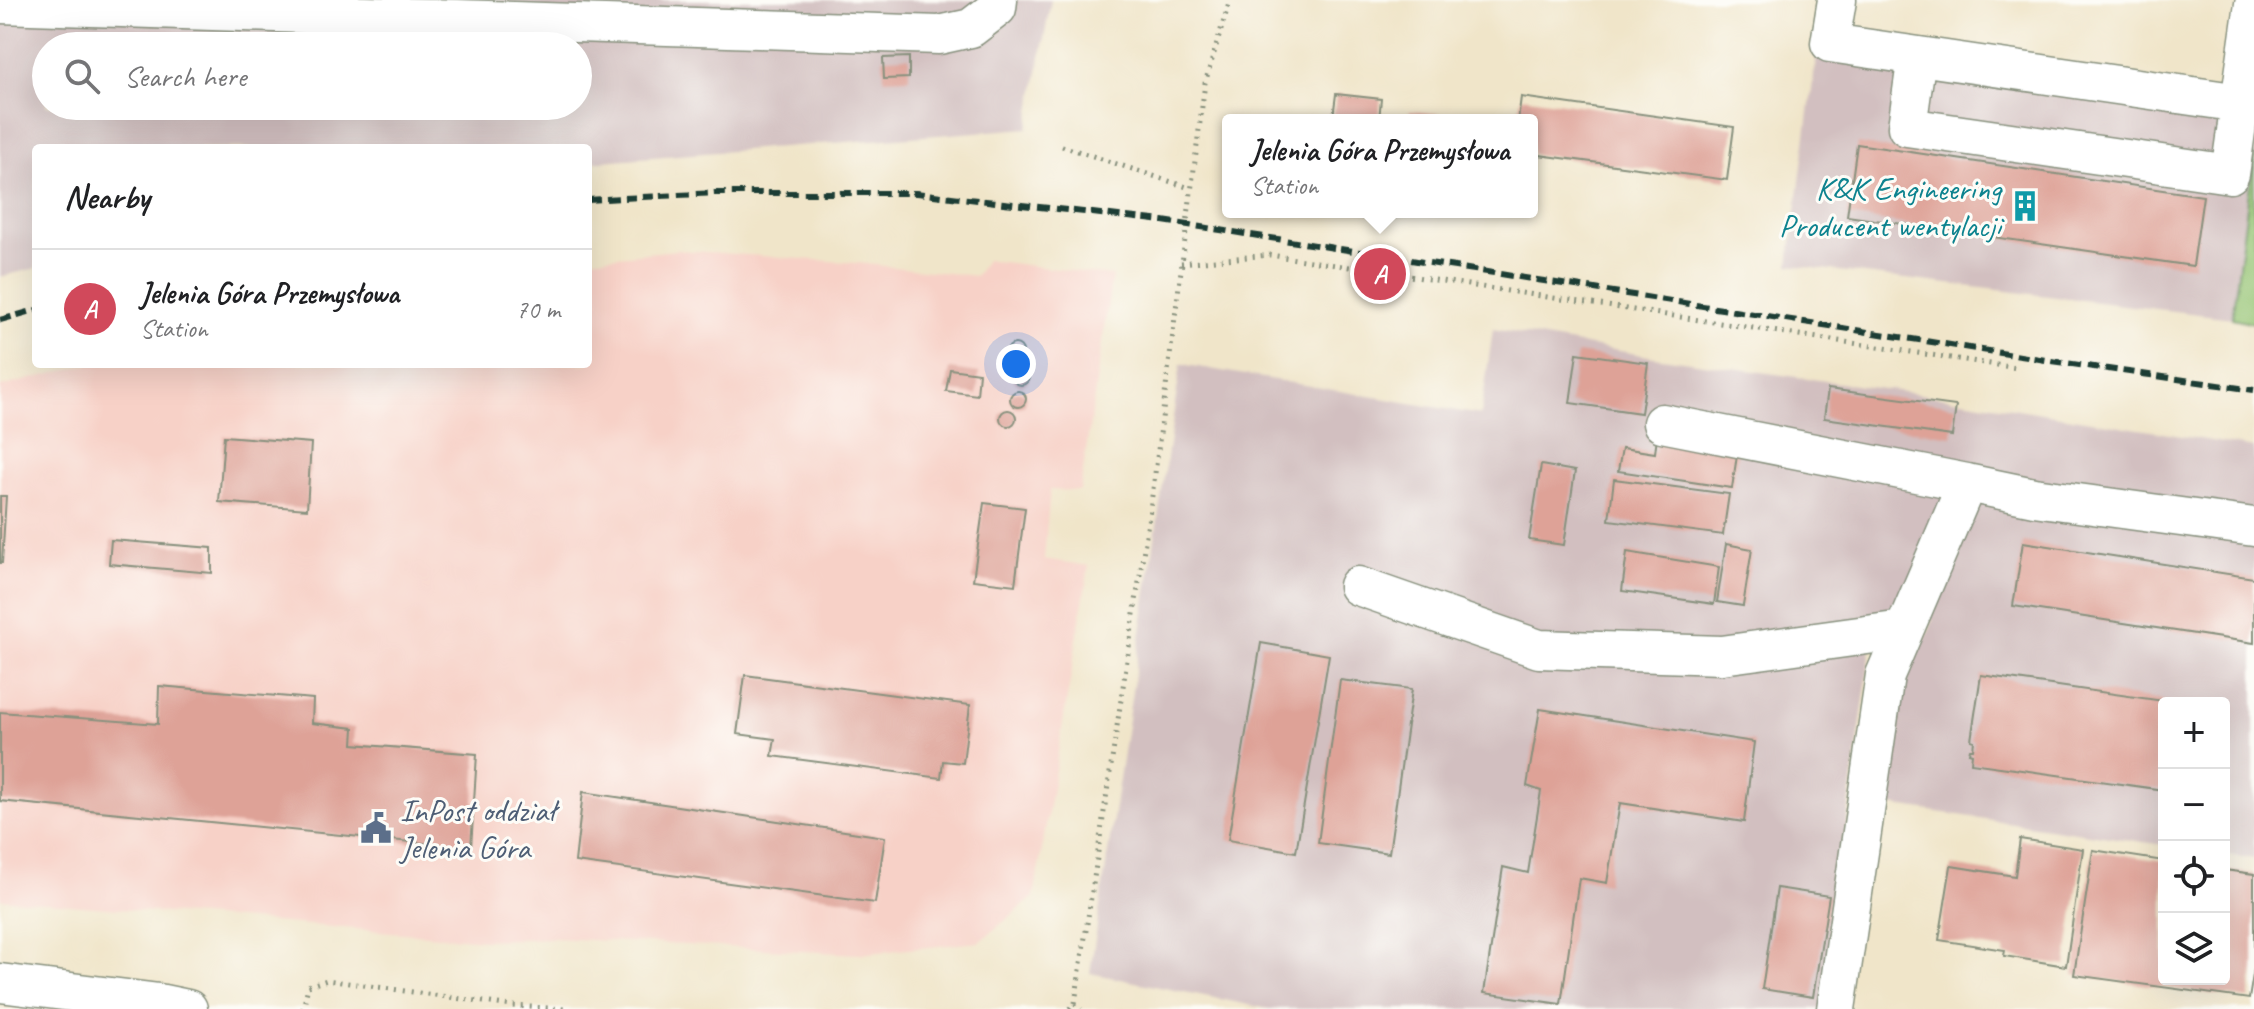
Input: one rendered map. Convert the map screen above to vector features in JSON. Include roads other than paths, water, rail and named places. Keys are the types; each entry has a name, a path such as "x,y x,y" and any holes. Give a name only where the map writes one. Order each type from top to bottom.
{"street":[{"path":"0,4 939,35 971,28 997,8 998,0"},
{"path":"1837,0 1830,43 2240,103"},
{"path":"1917,56 1907,127 2230,174 2254,4"},
{"path":"1662,423 2034,497 2254,527"},
{"path":"1836,1009 1885,675 1967,483"},
{"path":"1358,586 1539,649 1722,655 1903,630"},
{"path":"0,983 188,1009"}],"railway":[{"path":"592,200 716,193 916,193 1163,221 2254,390"},
{"path":"0,320 32,311"}],"place":[{"name":"K&K Engineering Producent wentylacji","path":"2025,206"},
{"name":"Jelenia Góra Przemysłowa","path":"1380,274"},
{"name":"InPost oddział Jelenia Góra","path":"376,828"}]}
